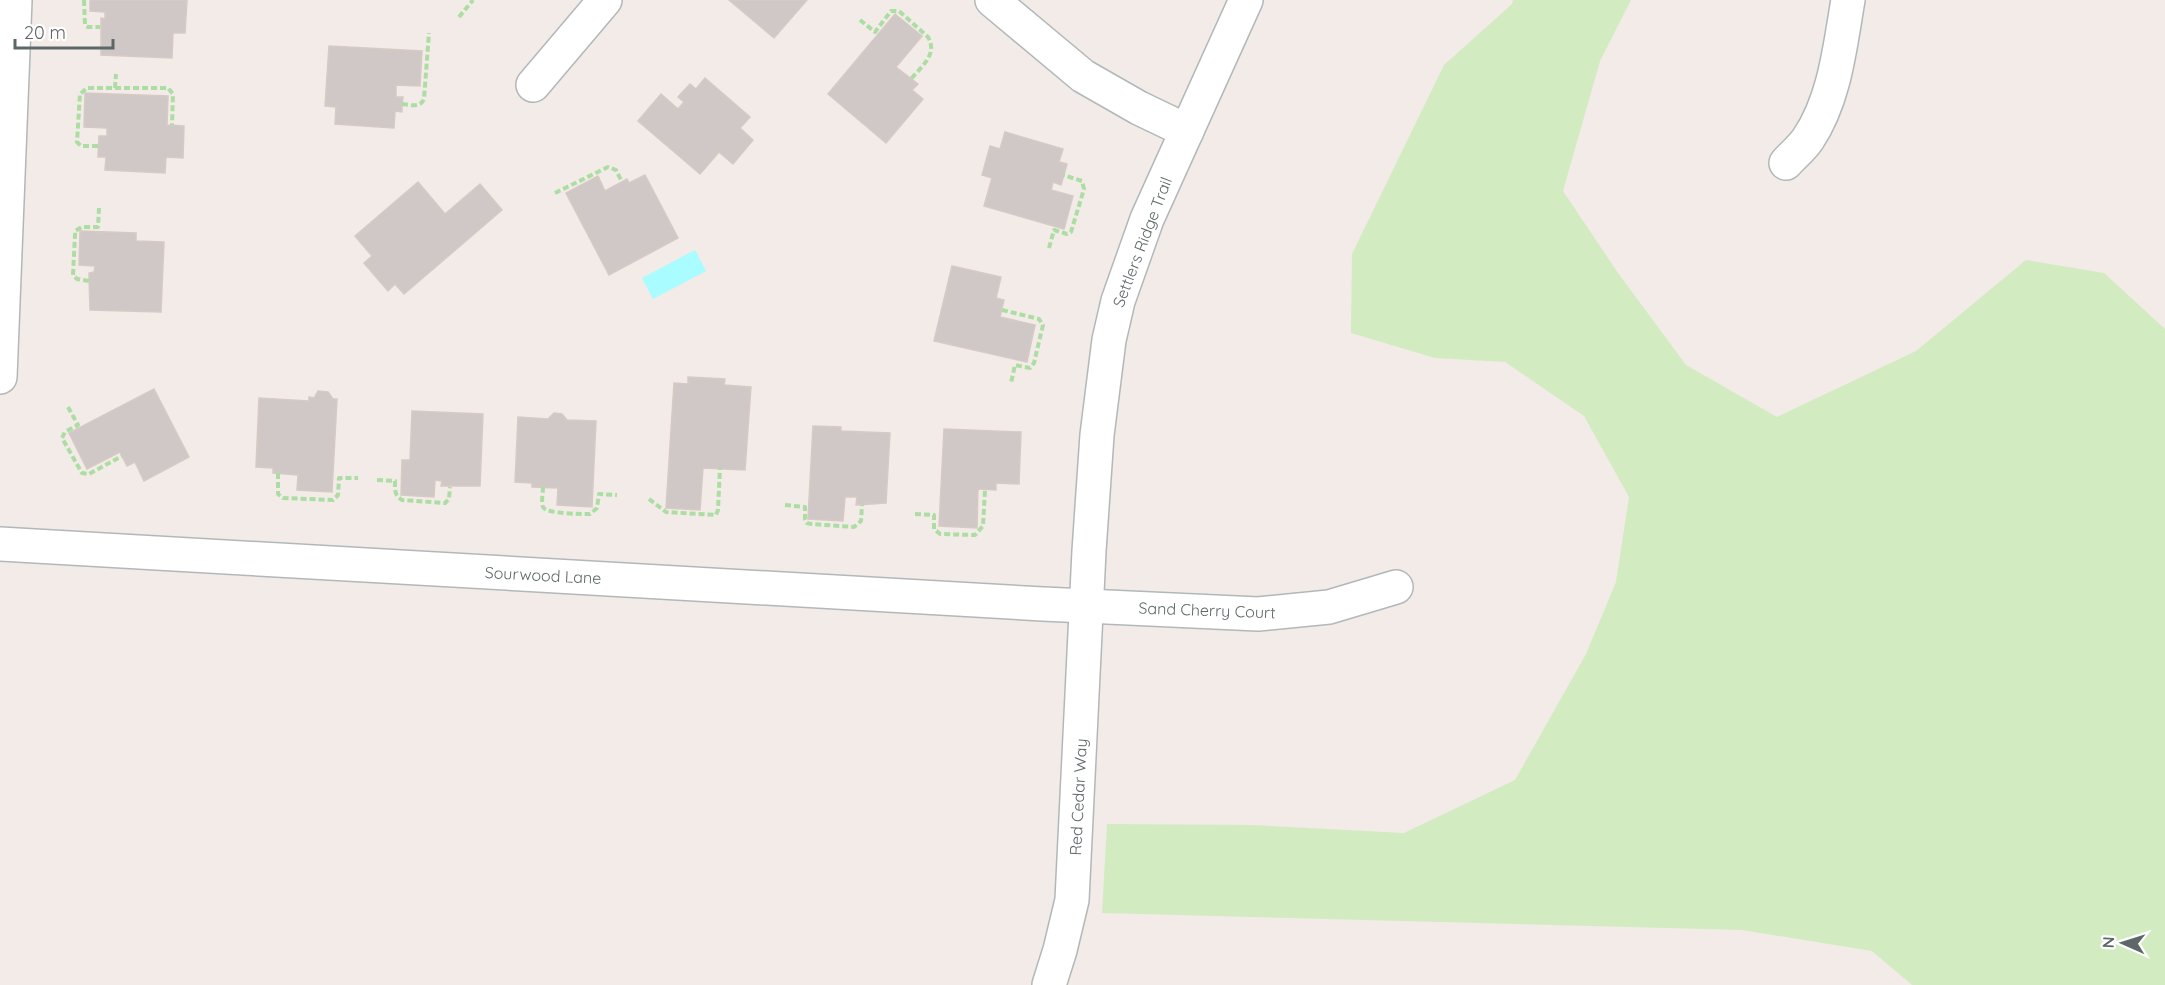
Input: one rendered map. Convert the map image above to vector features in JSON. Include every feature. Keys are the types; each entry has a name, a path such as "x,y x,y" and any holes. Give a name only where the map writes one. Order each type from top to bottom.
{"street":[{"path":"0,377 15,0"},
{"path":"533,85 604,0"},
{"path":"992,0 1083,76 1139,108 1187,131"},
{"name":"Settlers Ridge Trail","path":"1086,606 1097,435 1109,340 1118,301 1131,260 1246,0"},
{"path":"1786,163 1807,141 1822,110 1837,63 1848,0"},
{"name":"Sourwood Lane","path":"0,544 1086,606"},
{"name":"Sand Cherry Court","path":"1086,606 1258,614 1329,608 1396,587"},
{"name":"Red Cedar Way","path":"1049,985 1072,900 1086,606"}],"path":[{"path":"84,0 85,25 100,27"},
{"path":"459,17 473,0"},
{"path":"861,20 875,32 891,11 899,11 928,37 931,42 931,54 911,79"},
{"path":"402,104 419,104 424,99 429,33"},
{"path":"115,88 116,74"},
{"path":"98,147 81,146 77,142 80,94 87,88 168,88 173,94 172,125"},
{"path":"555,193 608,167 616,170 621,182"},
{"path":"1049,248 1054,230 1067,234 1071,231 1084,189 1082,181 1063,176"},
{"path":"89,281 80,280 73,275 75,235 78,228 98,227 99,208"},
{"path":"1002,310 1039,319 1042,326 1034,363 1030,368 1015,365 1011,383"},
{"path":"68,407 78,425 65,432 62,438 82,473 89,474 123,456"},
{"path":"649,499 666,512 716,515 720,468"},
{"path":"278,474 278,494 283,498 330,501 338,495 339,477 358,478"},
{"path":"377,480 395,481 395,492 402,500 445,503 449,500 450,487"},
{"path":"543,487 543,506 551,512 590,514 597,508 599,494 617,495"},
{"path":"915,514 934,515 934,529 940,534 975,535 983,526 985,490"},
{"path":"785,506 805,507 807,523 854,527 861,522 862,505"}],"green space":[{"path":"1513,0 1631,0 1600,61 1563,191 1618,273 1686,365 1777,417 1916,351 2026,260 2104,273 2165,329 2165,985 1912,985 1872,951 1742,930 1102,913 1107,824 1252,825 1404,833 1515,780 1586,654 1616,582 1629,497 1584,416 1505,362 1435,358 1351,333 1352,254 1444,65 1512,4"}],"water":[{"path":"695,250 706,271 653,299 642,278"}],"building":[{"path":"90,0 187,0 185,33 173,33 172,58 101,55 101,18 105,19 105,12 90,11"},
{"path":"729,0 807,0 774,38"},
{"path":"895,14 922,36 896,67 918,84 912,90 923,99 886,143 828,94"},
{"path":"329,46 422,51 420,86 396,85 396,97 403,97 402,112 395,111 394,128 335,124 336,107 325,106"},
{"path":"705,78 750,117 740,128 753,140 733,164 719,152 700,174 638,121 661,94 678,109 684,102 678,97 690,84 696,89"},
{"path":"85,93 168,96 167,125 184,126 183,158 166,157 165,173 105,170 106,157 98,157 99,136 107,136 107,128 84,127"},
{"path":"1005,132 1063,149 1059,162 1067,164 1061,185 1053,182 1051,190 1073,196 1064,229 984,206 992,178 982,175 990,146 1000,149"},
{"path":"645,175 678,238 609,275 566,193 598,176 605,191 627,179 629,183"},
{"path":"418,182 445,214 480,184 502,210 404,294 395,284 388,291 364,263 372,256 355,236"},
{"path":"80,231 136,233 136,241 164,242 161,312 90,310 89,273 94,272 95,266 79,265"},
{"path":"952,266 1001,277 996,298 1004,300 1000,317 1035,325 1027,362 934,341"},
{"path":"688,377 725,379 724,385 751,387 745,470 703,468 700,510 666,508 674,383 688,384"},
{"path":"154,389 189,457 144,481 135,462 127,466 120,452 87,469 69,433"},
{"path":"318,391 328,392 333,399 337,399 332,492 297,490 298,475 273,473 273,468 256,467 259,398 309,401 309,397 314,398"},
{"path":"412,411 483,414 480,486 441,486 442,481 435,480 434,497 401,495 402,460 410,460"},
{"path":"554,413 562,414 567,420 596,421 592,507 557,505 558,488 532,487 532,483 515,482 518,417 548,419"},
{"path":"813,426 841,427 841,431 890,433 886,503 856,505 857,497 845,497 843,521 808,519"},
{"path":"944,429 1021,432 1019,484 996,483 996,490 978,489 977,528 939,526"}]}
